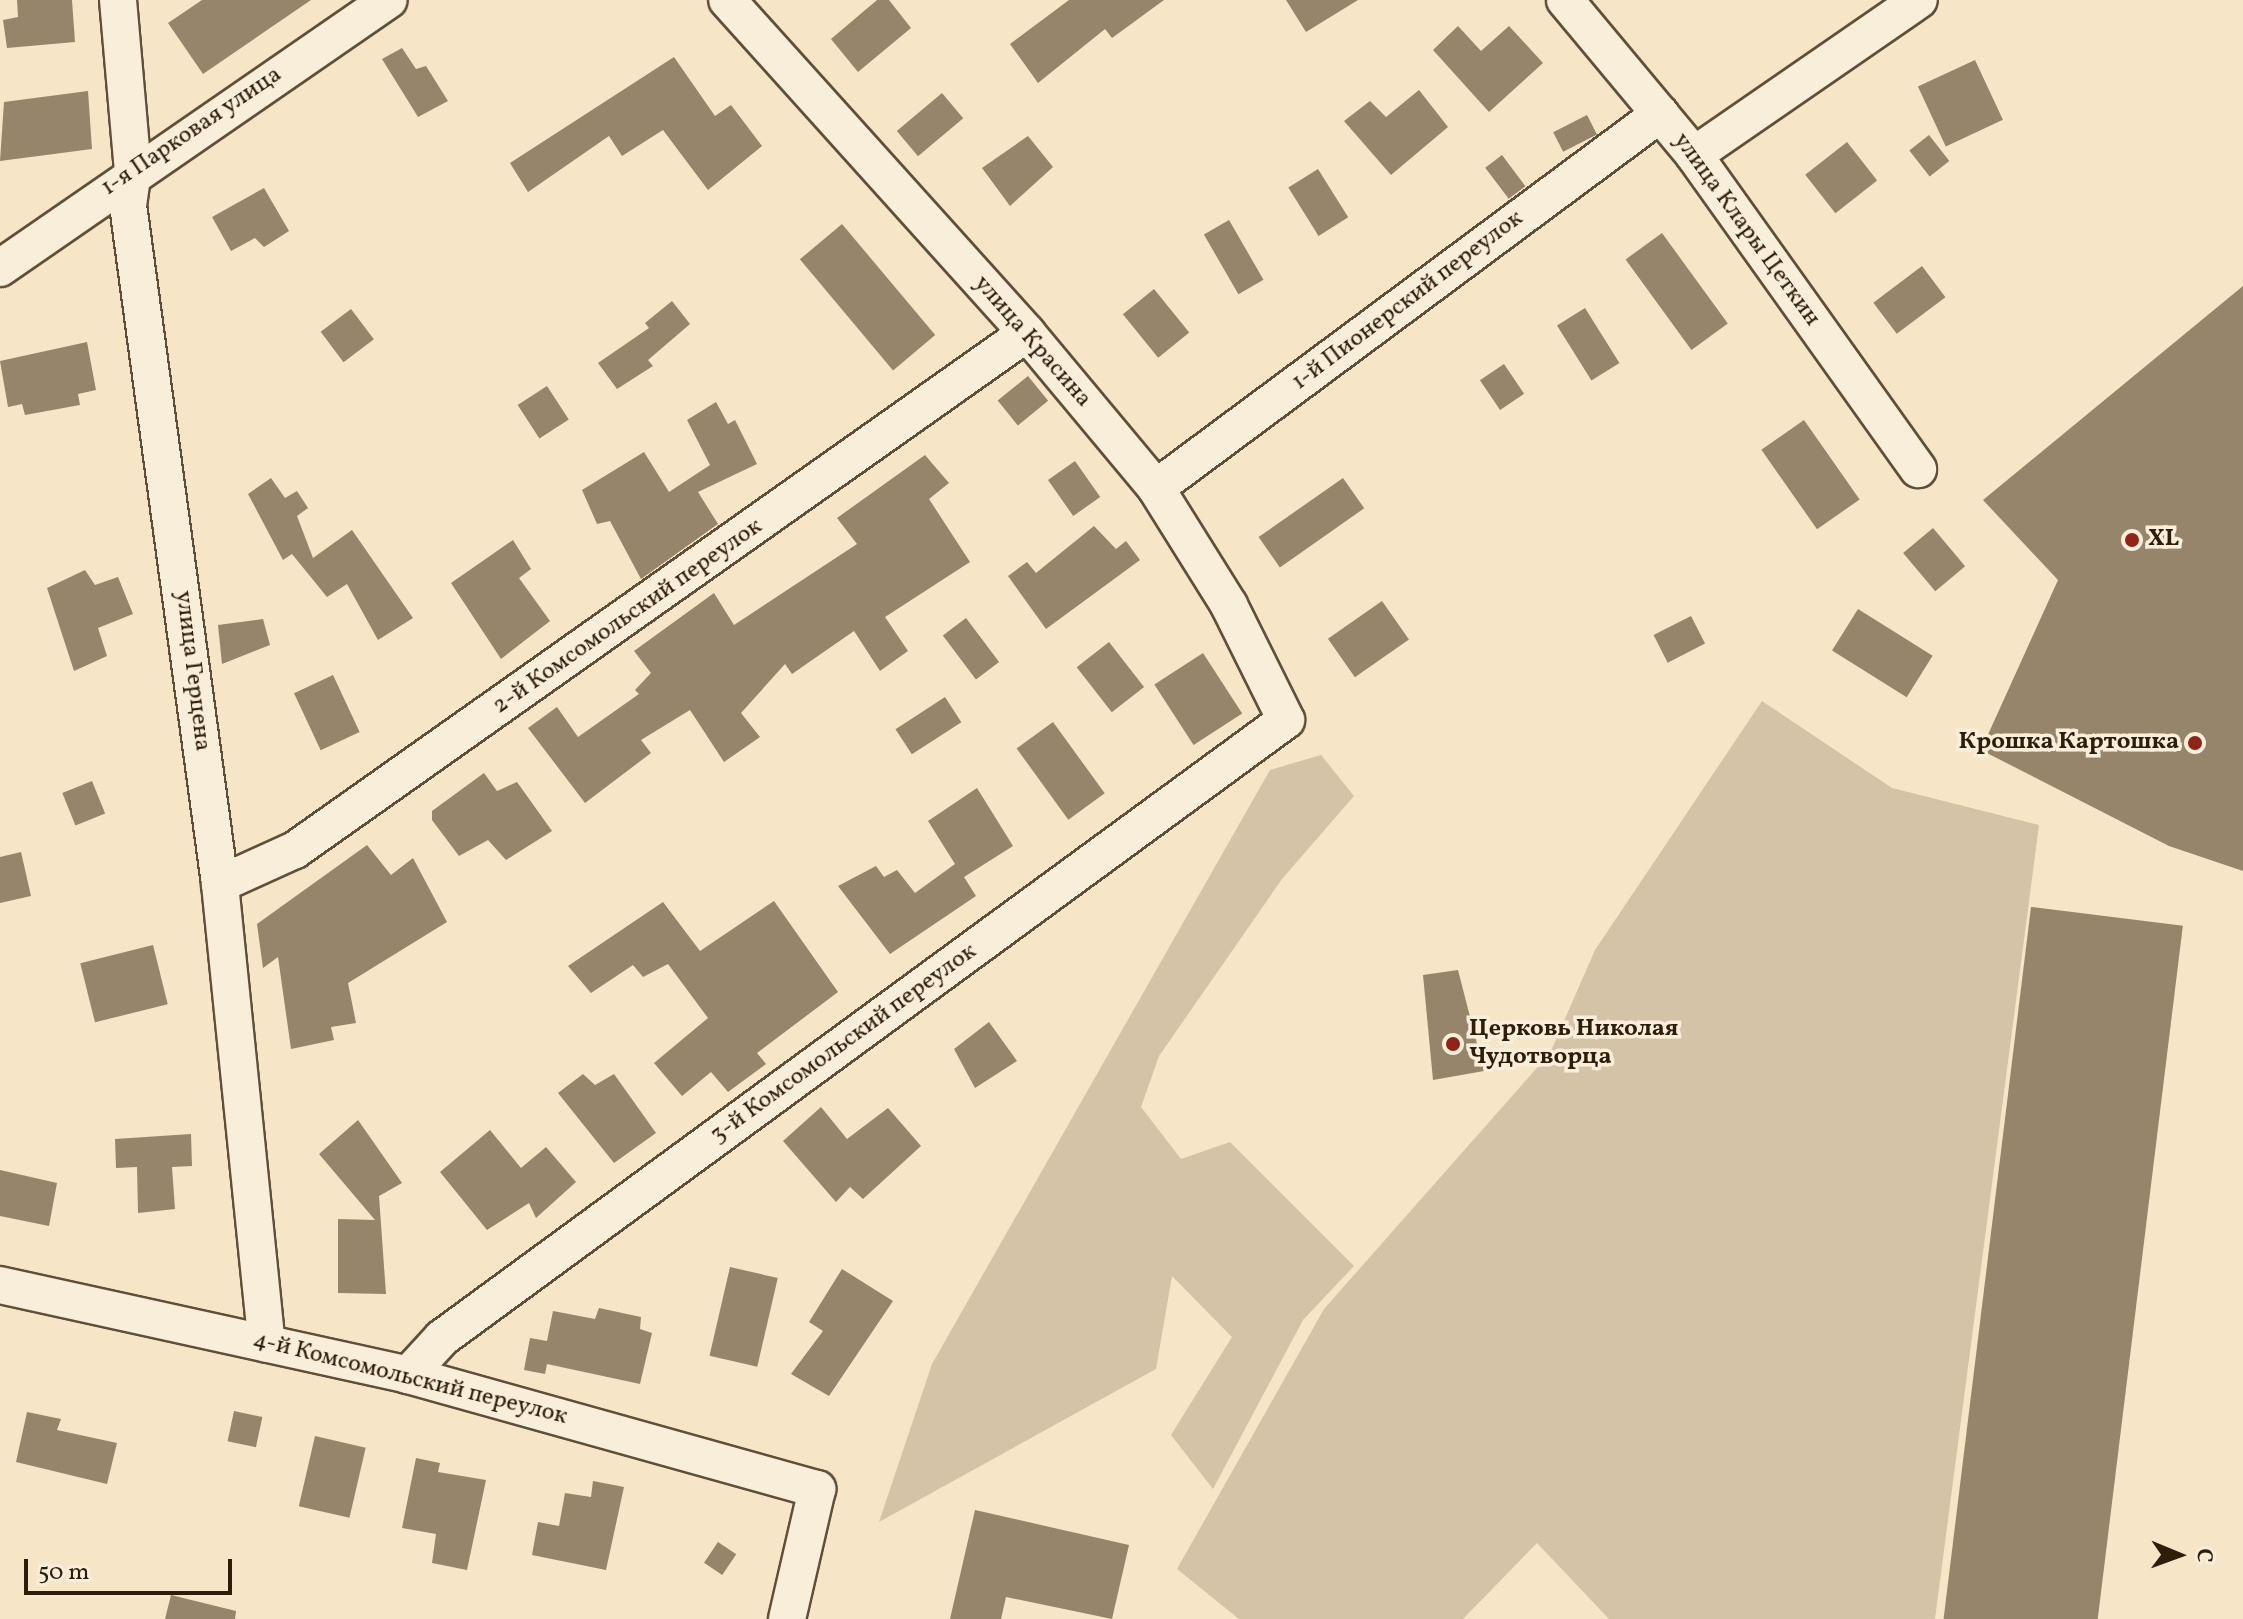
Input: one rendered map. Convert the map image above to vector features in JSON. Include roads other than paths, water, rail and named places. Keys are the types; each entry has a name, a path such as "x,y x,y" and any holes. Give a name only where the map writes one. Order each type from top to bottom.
{"street":[{"name":"улица Герцена","path":"118,0 133,170 128,205 220,884 267,1344"},
{"name":"1-я Парковая улица","path":"0,268 133,170 388,0"},
{"name":"улица Красина","path":"727,0 1027,333 1156,488 1229,605 1286,720"},
{"name":"улица Клары Цеткин","path":"1565,0 1694,155 1918,469"},
{"path":"1694,155 1919,0"},
{"name":"1-й Пионерский переулок","path":"1156,488 1660,114"},
{"name":"2-й Комсомольский переулок","path":"220,884 295,850 1027,333"},
{"name":"3-й Комсомольский переулок","path":"408,1375 442,1338 1286,720"},
{"name":"4-й Комсомольский переулок","path":"0,1285 408,1375 817,1489 787,1619"}],"place":[{"name":"XL","path":"2132,540"},
{"name":"Крошка Картошка","path":"2195,743"},
{"name":"Церковь Николая Чудотворца","path":"1453,1044"}]}
